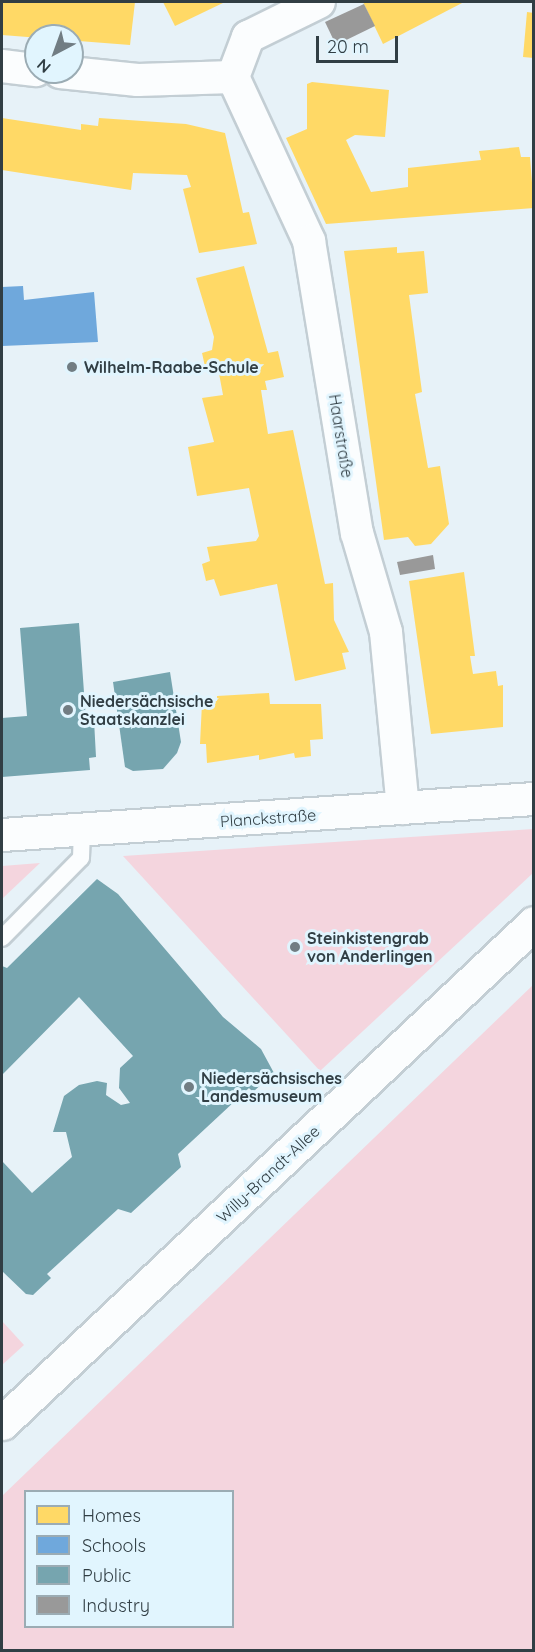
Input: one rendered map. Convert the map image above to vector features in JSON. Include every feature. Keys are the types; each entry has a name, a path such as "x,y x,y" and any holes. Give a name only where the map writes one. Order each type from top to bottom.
{"street":[{"path":"84,74 138,80 233,77 248,37 319,2"},
{"path":"2,66 24,69"},
{"name":"Haarstraße","path":"233,77 309,241 357,533 386,632 403,808"},
{"name":"Planckstraße","path":"2,835 534,799"},
{"name":"Willy-Brandt-Allee","path":"2,1423 534,923"}],"lane":[{"path":"2,938 81,858 82,830"}],"shaded area":[{"path":"533,829 533,873 320,1071 123,856"},
{"path":"40,863 2,899 2,866"},
{"path":"533,985 533,1650 2,1650 2,1496"},
{"path":"2,1321 24,1345 2,1365"}],"building: Homes":[{"path":"2,2 135,2 130,45 84,41 84,24 24,24 24,37 2,35"},
{"path":"163,2 225,2 175,26"},
{"path":"363,2 464,2 383,44"},
{"path":"527,12 534,13 534,58 523,57"},
{"path":"312,82 389,90 385,137 355,135 346,140 371,192 408,187 408,168 481,160 479,151 519,147 521,157 530,157 534,208 326,224 286,138 307,129 307,84"},
{"path":"2,118 81,130 81,124 98,126 99,118 186,124 225,133 243,213 249,212 257,244 199,253 183,189 191,187 187,175 133,173 131,190 2,170"},
{"path":"397,247 397,253 424,251 428,293 409,295 422,392 415,394 428,468 440,466 449,524 431,544 415,546 408,537 384,540 344,251"},
{"path":"244,266 268,353 278,351 284,377 265,381 267,390 261,390 268,434 293,430 325,584 333,583 334,620 349,652 342,653 346,669 295,681 277,584 220,596 214,579 206,581 202,564 210,561 207,547 256,541 259,536 249,488 197,496 188,447 214,442 202,398 223,395 218,368 206,371 202,353 212,350 214,337 196,278"},
{"path":"464,572 475,656 470,656 473,674 496,671 498,686 503,685 503,727 431,734 409,581"},
{"path":"269,693 270,704 321,704 323,739 310,740 311,756 295,758 294,753 259,760 259,755 207,763 206,744 200,744 202,703 217,701 217,696"}],"building: Schools":[{"path":"23,286 24,300 94,292 98,342 2,346 2,287"}],"building: Public":[{"path":"79,623 86,720 94,720 96,757 89,758 90,770 2,777 2,718 27,716 20,628"},
{"path":"170,672 181,742 177,753 163,769 133,771 125,767 113,682"},
{"name":"Niedersächsisches Landesmuseum","path":"97,879 118,894 223,1017 261,1049 274,1073 253,1092 249,1088 178,1154 181,1167 131,1213 118,1209 47,1274 51,1278 33,1295 26,1294 2,1271 2,1161 32,1193 72,1157 66,1132 53,1132 64,1096 79,1085 97,1081 107,1083 106,1095 121,1105 130,1103 119,1088 120,1068 133,1056 79,997 2,1075 2,966 7,968"}],"building: Industry":[{"path":"364,4 375,26 336,45 325,22"},
{"path":"433,555 435,569 400,575 397,562"}],"place":[{"name":"Wilhelm-Raabe-Schule","path":"72,367"},
{"name":"Niedersächsische Staatskanzlei","path":"68,710"},
{"name":"Steinkistengrab von Anderlingen","path":"295,947"},
{"name":"Niedersächsisches Landesmuseum","path":"189,1087"}]}
